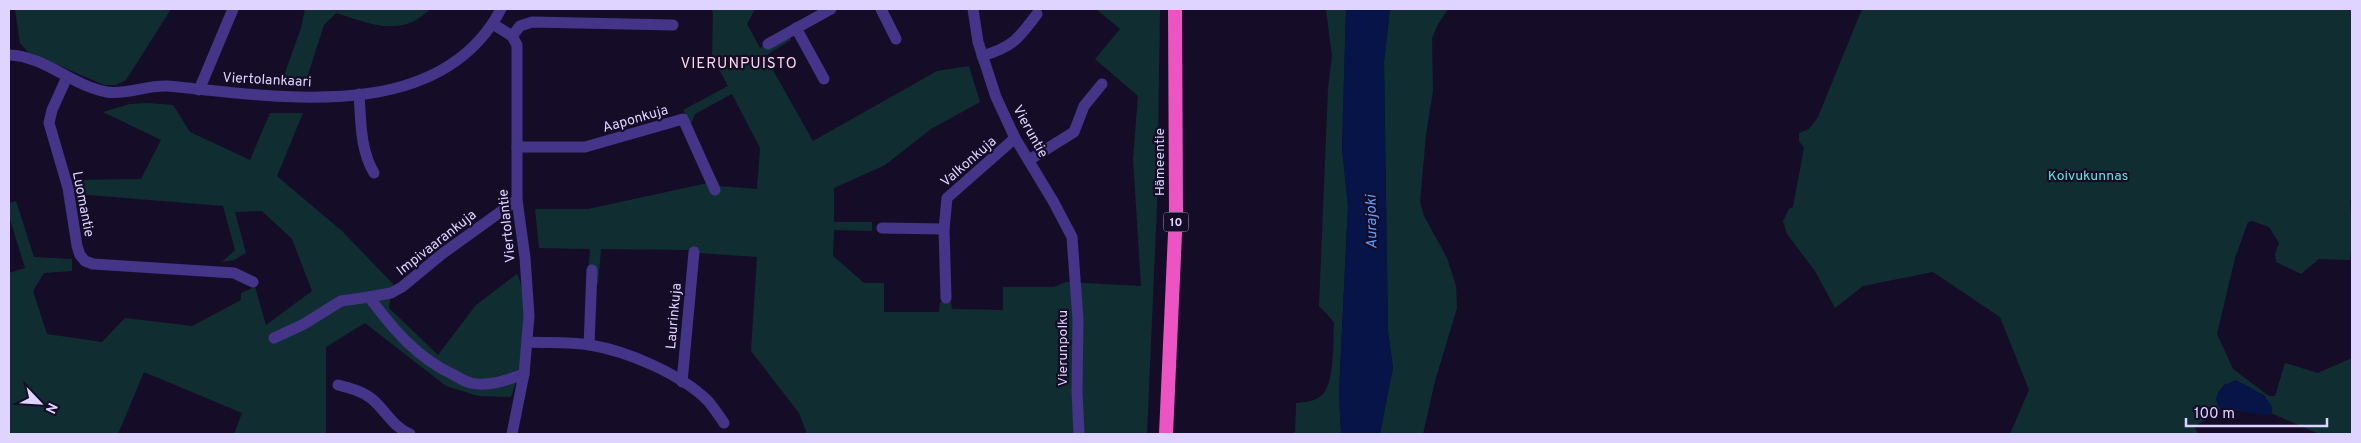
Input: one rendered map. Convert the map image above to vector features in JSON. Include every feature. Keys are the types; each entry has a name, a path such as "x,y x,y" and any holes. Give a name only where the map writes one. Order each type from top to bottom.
{"highway":[{"name":"Hämeentie","path":"1166,434 1176,211 1175,9"}],"street":[{"path":"199,90 233,9"},
{"name":"Viertolankaari","path":"9,55 33,59 93,89 109,93 164,86 299,97 359,94 388,90 419,82 448,67 474,48 493,24 501,9"},
{"path":"768,44 831,9"},
{"path":"881,9 896,39"},
{"name":"Vieruntie","path":"973,9 982,56 996,97 1015,138 1072,237 1072,262"},
{"path":"982,56 1004,49 1014,42 1037,14"},
{"path":"493,24 512,36 520,26 532,22 673,24"},
{"path":"796,28 824,78"},
{"name":"Viertolantie","path":"512,36 517,45 517,200 527,285 528,342 524,374 512,434"},
{"name":"Luomantie","path":"67,77 55,101 49,123 68,188 77,246 85,260 93,264 234,273 253,282"},
{"path":"1029,160 1074,132 1084,106 1102,84"},
{"path":"359,94 362,144 367,161 374,173"},
{"name":"Aaponkuja","path":"517,147 585,147 684,119 715,190"},
{"name":"Valkonkuja","path":"946,298 944,229 947,198 1015,138"},
{"name":"Impivaarankuja","path":"274,338 304,324 341,301 391,293 402,287 442,254 517,200"},
{"path":"882,228 944,229"},
{"name":"Laurinkuja","path":"682,382 694,252"},
{"name":"Vierunpolku","path":"1072,262 1078,320 1077,391 1079,434"},
{"path":"589,345 592,270"},
{"path":"369,297 396,332 418,353 441,369 471,383 496,383 524,374"},
{"path":"528,342 589,345 612,350 646,363 682,382 708,402 724,423"},
{"path":"338,385 360,392 372,399 396,431 410,434"}],"green space":[{"path":"15,9 171,9 126,80 116,85 104,85 28,52 20,43"},
{"path":"305,9 431,9 412,22 393,26 364,22 336,13 324,25 304,87 280,87 301,28"},
{"path":"710,9 755,9 747,24 760,48 787,33 791,40 765,56 813,141 937,71 969,66 980,102 931,129 885,165 834,188 834,222 872,222 872,231 834,230 833,256 864,283 884,283 884,312 939,312 940,302 951,302 952,309 1003,310 1003,287 1054,287 1066,282 1141,286 1133,159 1138,96 1095,59 1120,29 1096,9 1160,9 1157,206 1147,434 807,434 799,413 751,351 757,257 698,253 689,250 601,249 598,284 587,284 590,249 539,248 535,209 588,209 708,183 710,167 720,186 757,189 760,148 732,94 695,114 691,124 683,110 728,86 712,56 713,12"},
{"path":"1326,9 1346,9 1342,149 1348,205 1339,393 1341,434 1295,434 1296,403 1313,400 1322,395 1329,381 1333,361 1334,322 1319,306 1328,89 1332,56"},
{"path":"1390,9 1448,9 1438,24 1432,38 1433,91 1426,134 1420,202 1424,216 1447,258 1456,286 1457,308 1435,381 1423,434 1380,434 1393,367 1388,332 1384,62"},
{"name":"Koivukunnas","path":"1862,9 2352,9 2352,200 2350,200 2352,239 2350,260 2319,259 2301,274 2276,262 2275,254 2279,243 2269,227 2252,221 2248,222 2235,258 2217,334 2233,369 2269,396 2275,396 2285,363 2318,373 2352,358 2352,434 2319,434 2271,413 2272,411 2265,396 2241,383 2225,384 2222,387 2218,393 2217,400 2221,409 2194,427 2199,434 2010,434 2029,390 2000,317 1933,272 1863,286 1835,308 1815,271 1787,234 1783,221 1789,209 1793,207 1804,148 1799,141 1799,133 1809,129 1818,117"},
{"path":"130,104 173,105 190,132 250,160 270,113 303,113 277,176 343,232 393,284 389,308 438,355 476,305 517,274 524,300 524,317 519,370 511,397 478,396 446,386 365,323 326,347 326,434 234,434 242,413 144,372 118,434 9,434 9,273 25,268 9,216 9,203 16,201 34,257 72,259 72,271 44,273 33,291 47,334 102,342 125,318 192,326 241,300 241,293 255,287 266,325 312,291 292,239 262,211 235,212 246,253 234,260 222,262 235,250 223,206 77,194 73,180 141,179 161,140 103,112"}],"water":[{"name":"Aurajoki","path":"1346,9 1390,9 1384,62 1388,332 1393,367 1380,434 1341,434 1339,393 1348,205 1342,149"},
{"path":"2236,380 2266,398 2272,407 2271,413 2267,415 2221,409 2216,400 2219,392 2226,385"}],"district":[{"name":"VIERUNPUISTO","path":"739,63"}]}
